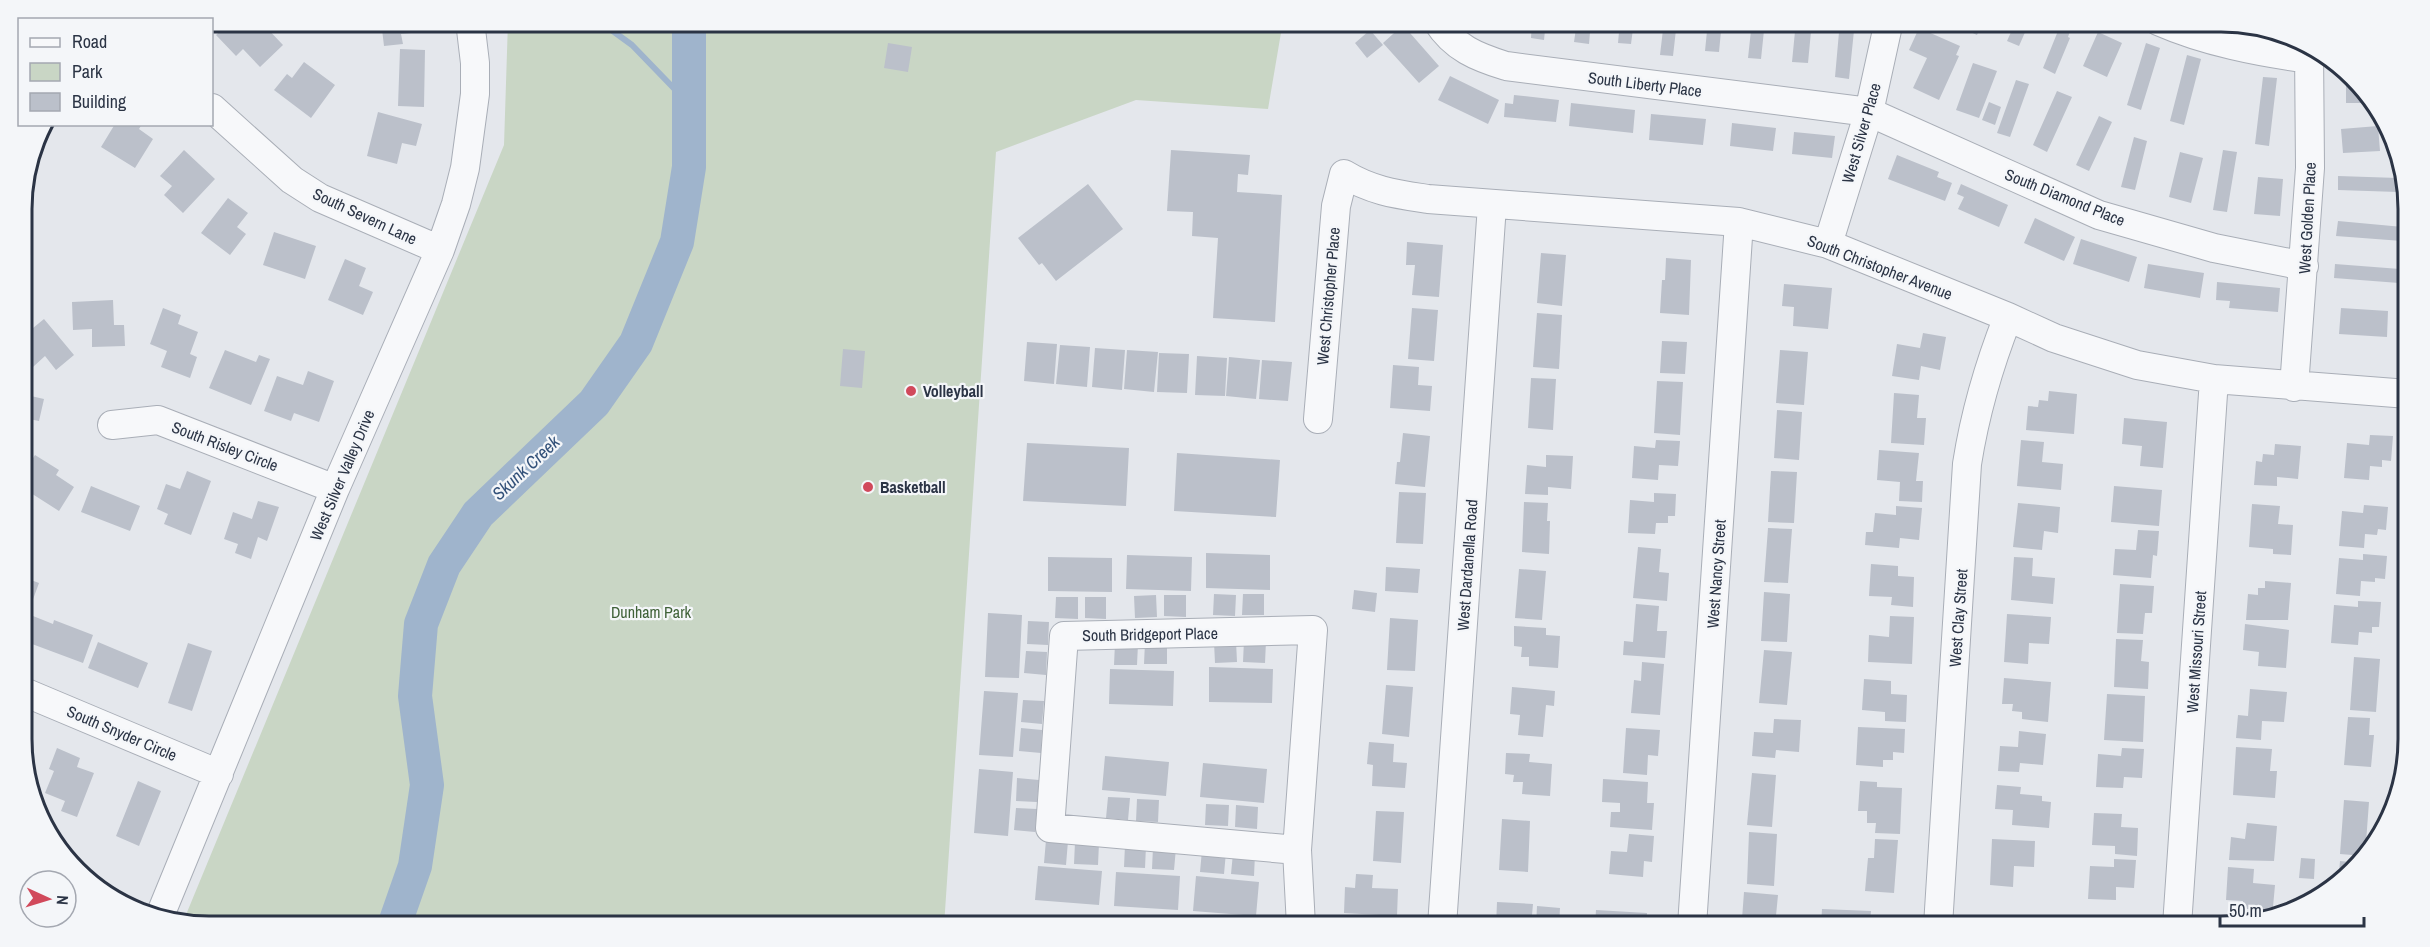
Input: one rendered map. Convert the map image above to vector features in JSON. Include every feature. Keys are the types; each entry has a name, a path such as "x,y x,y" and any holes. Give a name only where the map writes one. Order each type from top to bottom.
{"street":[{"name":"West Silver Valley Drive","path":"163,909 335,489 440,250 456,204 472,126 476,63 472,32"},
{"name":"South Liberty Place","path":"1446,32 1461,48 1478,57 1506,66 1869,112"},
{"name":"West Silver Place","path":"1828,244 1869,112 1886,32"},
{"path":"2186,32 2255,51 2307,54"},
{"name":"West Golden Place","path":"2294,387 2310,168 2309,55"},
{"name":"South Severn Lane","path":"213,109 285,174 320,198 440,250"},
{"name":"South Diamond Place","path":"1869,112 2099,215 2214,248 2304,266"},
{"name":"South Christopher Avenue","path":"1344,174 1365,186 1388,193 1428,200 1739,222 1828,244 2054,338 2137,365 2214,379 2398,393"},
{"name":"West Christopher Place","path":"1318,418 1336,206 1344,174"},
{"name":"West Dardanella Road","path":"1443,915 1492,205"},
{"name":"West Nancy Street","path":"1693,915 1739,222"},
{"name":"West Clay Street","path":"1939,915 1967,464 1981,393 2008,317"},
{"name":"West Missouri Street","path":"2178,915 2214,379"},
{"name":"South Risley Circle","path":"112,425 158,420 335,489"},
{"name":"South Bridgeport Place","path":"1297,850 1050,828 1064,636 1313,630 1297,850 1300,915"},
{"name":"South Snyder Circle","path":"32,695 219,774"}],"green space":[{"name":"Dunham Park","path":"508,32 1281,32 1268,109 1136,100 996,152 945,916 208,916 186,914 504,145"}],"building":[{"path":"219,32 271,32 283,45 260,67 243,49 236,56 216,35"},
{"path":"382,32 411,32 401,34 403,44 384,46"},
{"path":"1368,32 1372,32 1383,45 1367,58 1355,43"},
{"path":"1395,32 1409,32 1439,66 1419,83 1383,43"},
{"path":"1531,32 1545,32 1544,40 1531,38"},
{"path":"1575,32 1590,32 1589,44 1574,42"},
{"path":"1619,32 1633,32 1631,44 1618,43"},
{"path":"1663,32 1676,32 1673,56 1660,55"},
{"path":"1707,32 1721,32 1719,52 1705,51"},
{"path":"1751,32 1764,32 1761,59 1748,58"},
{"path":"1795,32 1811,32 1808,63 1792,62"},
{"path":"1839,32 1854,32 1849,79 1835,77"},
{"path":"1917,32 1928,32 1960,46 1956,55 1959,56 1939,100 1913,88 1927,58 1909,50"},
{"path":"2011,32 2025,32 2019,46 2007,41"},
{"path":"2058,32 2070,32 2068,37 2070,38 2055,74 2043,68"},
{"path":"2098,32 2122,43 2107,77 2083,66"},
{"path":"888,43 912,47 908,72 884,68"},
{"path":"2146,43 2160,48 2141,110 2127,105"},
{"path":"400,49 425,50 424,107 398,106"},
{"path":"2187,55 2201,59 2184,125 2170,121"},
{"path":"304,62 335,85 311,118 274,90 287,74 292,78"},
{"path":"1973,63 1997,71 1979,118 1956,110"},
{"path":"1450,76 1499,100 1488,124 1438,100"},
{"path":"2263,77 2277,78 2269,146 2255,144"},
{"path":"2016,80 2029,84 2010,137 1997,133"},
{"path":"2346,86 2349,86 2364,103 2346,103"},
{"path":"2057,91 2072,97 2047,152 2033,145"},
{"path":"1514,95 1559,100 1556,122 1504,117 1505,103 1513,104"},
{"path":"1989,102 2001,107 1995,125 1982,120"},
{"path":"1571,103 1635,110 1633,133 1569,126"},
{"path":"378,112 422,124 416,146 402,143 397,164 367,156"},
{"path":"1651,114 1706,119 1703,145 1649,140"},
{"path":"2099,116 2112,122 2089,171 2076,165"},
{"path":"1732,123 1776,128 1773,151 1730,146"},
{"path":"114,126 141,126 139,129 153,139 135,168 101,147"},
{"path":"2378,126 2380,151 2343,153 2341,129"},
{"path":"1794,132 1835,136 1832,158 1792,154"},
{"path":"2134,137 2147,141 2135,190 2121,187"},
{"path":"184,150 215,179 183,213 164,195 172,186 160,176"},
{"path":"1171,150 1250,155 1248,175 1238,174 1237,192 1282,195 1275,322 1213,318 1218,238 1192,236 1193,212 1167,211"},
{"path":"2223,150 2237,152 2227,212 2213,210"},
{"path":"2180,152 2203,158 2191,203 2169,197"},
{"path":"1897,155 1939,172 1937,177 1952,183 1945,201 1888,179"},
{"path":"2338,176 2395,178 2397,192 2338,190"},
{"path":"2258,177 2283,179 2280,216 2254,214"},
{"path":"1088,184 1123,229 1056,281 1042,263 1039,265 1018,238"},
{"path":"1961,184 2008,205 1999,227 1958,209 1964,197 1957,194"},
{"path":"228,198 248,213 237,227 246,234 230,255 201,233"},
{"path":"2035,218 2075,237 2064,261 2024,243"},
{"path":"2338,221 2398,227 2398,241 2336,236"},
{"path":"274,232 316,246 305,279 263,265"},
{"path":"2081,239 2137,257 2129,282 2073,264"},
{"path":"1407,242 1443,245 1439,297 1412,295 1415,265 1406,265"},
{"path":"1541,253 1566,255 1562,306 1537,303"},
{"path":"1666,258 1691,260 1689,315 1660,313"},
{"path":"345,259 366,268 359,286 373,292 363,315 328,300"},
{"path":"2148,264 2204,273 2200,298 2144,288"},
{"path":"2335,264 2398,269 2398,283 2334,278"},
{"path":"2217,282 2280,288 2278,312 2229,308 2230,301 2216,300"},
{"path":"1784,284 1832,288 1828,329 1793,326 1794,307 1782,306"},
{"path":"113,300 114,325 124,325 125,346 92,347 92,329 73,330 72,302"},
{"path":"163,308 181,315 178,324 198,332 190,354 197,357 190,378 161,367 167,351 150,344"},
{"path":"1412,308 1438,310 1434,361 1408,359"},
{"path":"2341,308 2388,311 2387,337 2339,334"},
{"path":"1537,313 1562,315 1559,369 1533,367"},
{"path":"44,319 74,355 56,370 45,356 33,367 32,329"},
{"path":"1923,333 1946,337 1940,370 1921,366 1919,380 1892,376 1897,344 1920,348"},
{"path":"1662,341 1687,342 1685,374 1660,373"},
{"path":"1027,342 1057,344 1054,384 1024,381"},
{"path":"1060,345 1090,347 1087,387 1056,384"},
{"path":"1095,348 1125,350 1122,390 1092,387"},
{"path":"843,349 865,351 862,388 840,386"},
{"path":"225,350 256,362 259,355 270,359 251,405 209,388"},
{"path":"1127,350 1158,352 1154,392 1124,389"},
{"path":"1780,350 1808,352 1804,405 1776,403"},
{"path":"1159,353 1189,354 1187,393 1157,392"},
{"path":"1197,356 1227,358 1225,396 1195,395"},
{"path":"1229,357 1260,360 1256,399 1226,396"},
{"path":"1262,360 1292,362 1288,401 1259,399"},
{"path":"1393,365 1419,367 1418,385 1432,386 1430,411 1390,408"},
{"path":"308,371 334,381 319,422 294,413 291,421 264,411 277,376 303,385"},
{"path":"1531,378 1556,379 1553,430 1528,428"},
{"path":"1657,381 1683,382 1680,435 1654,433"},
{"path":"2049,391 2077,394 2074,434 2026,430 2028,406 2038,407 2039,400 2048,401"},
{"path":"1894,393 1919,395 1917,418 1926,418 1924,445 1891,443"},
{"path":"32,396 44,399 39,421 32,420"},
{"path":"1777,410 1802,412 1799,460 1774,458"},
{"path":"2124,418 2167,422 2163,468 2140,466 2142,446 2122,444"},
{"path":"1403,433 1430,436 1425,487 1395,484"},
{"path":"2370,435 2393,436 2391,461 2382,460 2382,467 2370,466 2369,480 2344,478 2347,443 2369,445"},
{"path":"1656,440 1680,441 1678,466 1659,465 1658,480 1632,478 1634,446 1655,448"},
{"path":"2021,440 2044,442 2042,462 2063,464 2061,490 2017,486"},
{"path":"1027,443 1129,448 1126,506 1023,501"},
{"path":"2275,444 2301,446 2298,479 2277,477 2277,486 2254,485 2256,461 2262,462 2263,454 2274,455"},
{"path":"1879,450 1919,453 1916,481 1923,481 1922,502 1899,501 1900,482 1877,480"},
{"path":"1177,453 1280,460 1276,517 1174,511"},
{"path":"35,455 59,470 56,475 74,487 59,511 32,494 32,460"},
{"path":"1546,455 1573,456 1571,489 1548,487 1548,495 1525,494 1527,465 1546,467"},
{"path":"187,471 211,481 191,535 164,524 168,514 157,509 166,484 180,489"},
{"path":"1771,471 1797,472 1794,523 1768,522"},
{"path":"91,486 140,506 130,531 81,512"},
{"path":"2114,486 2162,490 2159,526 2111,522"},
{"path":"1399,492 1426,493 1423,544 1396,543"},
{"path":"1654,493 1676,494 1675,516 1668,516 1668,523 1656,523 1655,534 1628,533 1630,500 1654,502"},
{"path":"258,501 279,507 267,541 258,537 251,559 235,553 238,544 224,539 233,512 252,519"},
{"path":"1524,502 1548,503 1549,554 1522,552"},
{"path":"2018,503 2060,507 2058,533 2044,531 2042,550 2013,547"},
{"path":"2252,504 2280,506 2278,524 2293,525 2291,555 2273,554 2273,549 2249,547"},
{"path":"2364,505 2388,507 2386,530 2378,529 2377,535 2365,534 2364,548 2339,546 2342,511 2363,513"},
{"path":"1896,506 1922,508 1919,540 1900,538 1899,548 1865,545 1866,532 1873,532 1875,513 1896,515"},
{"path":"1768,528 1792,529 1788,583 1764,582"},
{"path":"2138,530 2159,531 2157,556 2153,555 2151,578 2113,575 2115,549 2136,550"},
{"path":"1638,547 1661,549 1659,572 1669,573 1667,601 1633,598"},
{"path":"1206,553 1270,555 1270,590 1206,588"},
{"path":"2363,554 2387,556 2385,579 2375,578 2375,582 2361,581 2360,596 2336,594 2339,558 2363,560"},
{"path":"1127,555 1192,557 1191,591 1126,589"},
{"path":"1048,557 1112,558 1112,592 1048,591"},
{"path":"2014,557 2033,558 2032,576 2055,578 2053,604 2011,600"},
{"path":"1871,564 1898,566 1898,576 1914,577 1913,607 1891,605 1892,597 1869,596"},
{"path":"1386,567 1420,569 1418,593 1385,591"},
{"path":"1519,569 1546,571 1542,620 1515,618"},
{"path":"32,580 39,583 32,602"},
{"path":"2265,581 2291,583 2288,620 2246,620 2248,594 2258,595 2258,588 2265,588"},
{"path":"2120,584 2154,586 2152,613 2145,613 2143,634 2117,633"},
{"path":"1354,590 1377,593 1375,612 1352,609"},
{"path":"1764,592 1790,594 1787,642 1761,641"},
{"path":"1214,594 1236,595 1235,616 1213,615"},
{"path":"1243,594 1264,594 1264,615 1242,615"},
{"path":"1156,595 1157,617 1135,618 1134,596"},
{"path":"1164,595 1186,595 1186,617 1164,616"},
{"path":"1056,597 1078,597 1078,619 1055,618"},
{"path":"1085,597 1106,597 1106,619 1085,618"},
{"path":"2358,601 2381,602 2379,627 2372,627 2372,633 2359,632 2358,645 2331,643 2334,605 2358,607"},
{"path":"1636,604 1659,606 1657,631 1667,631 1665,658 1623,655 1624,641 1633,642"},
{"path":"988,613 1022,615 1019,678 985,677"},
{"path":"2007,614 2051,617 2049,644 2029,643 2028,664 2004,662"},
{"path":"33,616 53,624 54,620 93,635 83,663 32,644"},
{"path":"1890,616 1914,617 1912,664 1868,662 1869,635 1889,637"},
{"path":"1390,618 1418,620 1415,671 1387,670"},
{"path":"1028,621 1049,622 1048,645 1027,644"},
{"path":"2245,624 2289,630 2286,668 2258,666 2259,652 2243,650"},
{"path":"1514,626 1546,628 1546,635 1560,636 1558,668 1529,666 1529,657 1521,657 1522,647 1514,646"},
{"path":"2116,639 2143,640 2141,661 2149,662 2148,689 2114,687"},
{"path":"1244,640 1266,641 1265,663 1243,662"},
{"path":"1236,641 1237,662 1215,663 1214,642"},
{"path":"98,642 148,663 138,688 88,668"},
{"path":"1145,642 1167,643 1167,664 1144,664"},
{"path":"188,643 212,651 192,711 168,703"},
{"path":"1115,643 1138,644 1137,665 1114,665"},
{"path":"1764,650 1792,652 1787,705 1759,703"},
{"path":"1026,651 1047,652 1046,675 1024,673"},
{"path":"2354,657 2380,659 2376,712 2350,710"},
{"path":"1642,662 1664,664 1660,715 1631,713 1634,680 1641,681"},
{"path":"1209,667 1273,669 1272,703 1209,702"},
{"path":"1110,669 1174,671 1173,706 1109,704"},
{"path":"2004,678 2051,682 2048,722 2022,719 2022,712 2012,711 2013,704 2002,704"},
{"path":"1864,679 1891,681 1891,694 1907,695 1906,722 1885,721 1885,712 1862,710"},
{"path":"1386,685 1413,687 1409,737 1382,734"},
{"path":"1512,687 1555,691 1554,706 1546,705 1543,737 1518,735 1520,715 1510,714"},
{"path":"2250,689 2287,692 2284,722 2262,721 2261,740 2236,738 2238,715 2248,716"},
{"path":"984,691 1018,693 1013,757 979,755"},
{"path":"2107,694 2145,696 2143,742 2104,740"},
{"path":"1023,700 1044,701 1042,724 1021,722"},
{"path":"2348,717 2370,718 2369,735 2374,735 2371,767 2344,765"},
{"path":"1774,719 1801,720 1799,752 1776,750 1775,758 1752,756 1754,732 1773,733"},
{"path":"1858,727 1905,729 1904,753 1893,752 1893,760 1883,760 1883,767 1856,765"},
{"path":"1021,728 1042,730 1041,753 1019,751"},
{"path":"1626,728 1660,730 1658,756 1648,755 1647,775 1623,773"},
{"path":"2019,731 2046,734 2043,765 2020,763 2019,772 1998,771 2000,746 2018,747"},
{"path":"1369,742 1394,744 1393,762 1407,763 1405,788 1372,786 1373,765 1367,764"},
{"path":"2236,747 2272,749 2270,771 2277,771 2275,798 2233,795"},
{"path":"57,748 80,758 77,767 94,773 77,817 61,811 65,801 45,793 54,771 49,769"},
{"path":"2122,748 2144,749 2142,778 2124,777 2123,788 2096,787 2098,754 2121,756"},
{"path":"1506,753 1530,754 1529,762 1552,764 1550,796 1522,794 1523,782 1513,782 1514,775 1505,774"},
{"path":"1105,756 1169,762 1166,796 1102,790"},
{"path":"1203,763 1267,769 1264,803 1200,797"},
{"path":"979,769 1013,772 1008,836 974,833"},
{"path":"1752,773 1776,775 1772,827 1747,825"},
{"path":"1017,778 1039,780 1037,802 1016,801"},
{"path":"1603,779 1648,782 1647,803 1654,803 1652,830 1610,827 1611,812 1620,812 1620,803 1602,802"},
{"path":"138,781 161,791 139,846 116,836"},
{"path":"1860,781 1877,782 1877,787 1902,788 1900,834 1875,833 1876,823 1867,823 1867,811 1858,811"},
{"path":"1997,785 2021,787 2020,794 2042,796 2042,801 2051,802 2049,828 2012,825 2013,810 1995,809"},
{"path":"1108,797 1130,798 1128,820 1106,818"},
{"path":"1137,799 1159,800 1158,822 1136,821"},
{"path":"2344,800 2369,802 2366,841 2355,855 2340,854"},
{"path":"1206,804 1229,805 1228,826 1205,825"},
{"path":"1236,805 1258,807 1257,829 1235,827"},
{"path":"1016,808 1037,809 1035,832 1014,830"},
{"path":"1376,811 1404,812 1401,863 1373,861"},
{"path":"2094,813 2122,814 2121,827 2138,828 2137,856 2115,854 2115,846 2092,845"},
{"path":"1502,819 1530,821 1528,872 1499,870"},
{"path":"2247,823 2277,826 2274,861 2229,860 2231,837 2245,839"},
{"path":"1749,832 1777,834 1774,886 1747,884"},
{"path":"1629,834 1654,836 1652,862 1644,861 1643,877 1609,874 1611,851 1627,852"},
{"path":"1875,839 1898,840 1894,893 1865,891 1868,858 1874,858"},
{"path":"1992,839 2035,841 2034,867 2014,866 2013,887 1990,885"},
{"path":"1046,840 1068,841 1066,865 1044,863"},
{"path":"1075,842 1099,843 1098,865 1074,864"},
{"path":"1125,845 1146,846 1145,868 1124,867"},
{"path":"1153,847 1176,848 1174,870 1152,869"},
{"path":"1202,850 1226,852 1224,874 1200,872"},
{"path":"1233,853 1255,854 1254,876 1231,874"},
{"path":"2301,858 2315,859 2314,879 2299,878"},
{"path":"2114,859 2136,860 2134,888 2116,887 2116,900 2088,899 2090,866 2114,867"},
{"path":"2340,861 2348,862 2339,871"},
{"path":"1038,866 1102,871 1099,905 1035,900"},
{"path":"2228,867 2254,869 2253,883 2275,885 2273,908 2249,913 2249,909 2243,909 2243,901 2226,900"},
{"path":"1116,872 1180,876 1178,910 1114,906"},
{"path":"1356,874 1373,875 1372,888 1398,889 1397,915 1344,913 1345,887 1355,888"},
{"path":"1196,876 1259,882 1256,915 1193,911"},
{"path":"1744,892 1778,895 1776,915 1742,915"},
{"path":"1497,902 1533,904 1532,915 1496,915"},
{"path":"1537,906 1560,908 1560,915 1537,915"},
{"path":"1822,909 1871,911 1871,915 1822,915"},
{"path":"1596,910 1647,913 1647,915 1596,915"}],"waterway":[{"path":"614,32 632,45 690,105"},
{"name":"Skunk Creek","path":"398,916 415,866 427,785 415,696 421,624 444,565 478,514 594,403 636,343 677,242 689,167 689,32"}],"place":[{"name":"Volleyball","path":"911,391"},
{"name":"Basketball","path":"868,487"}]}
